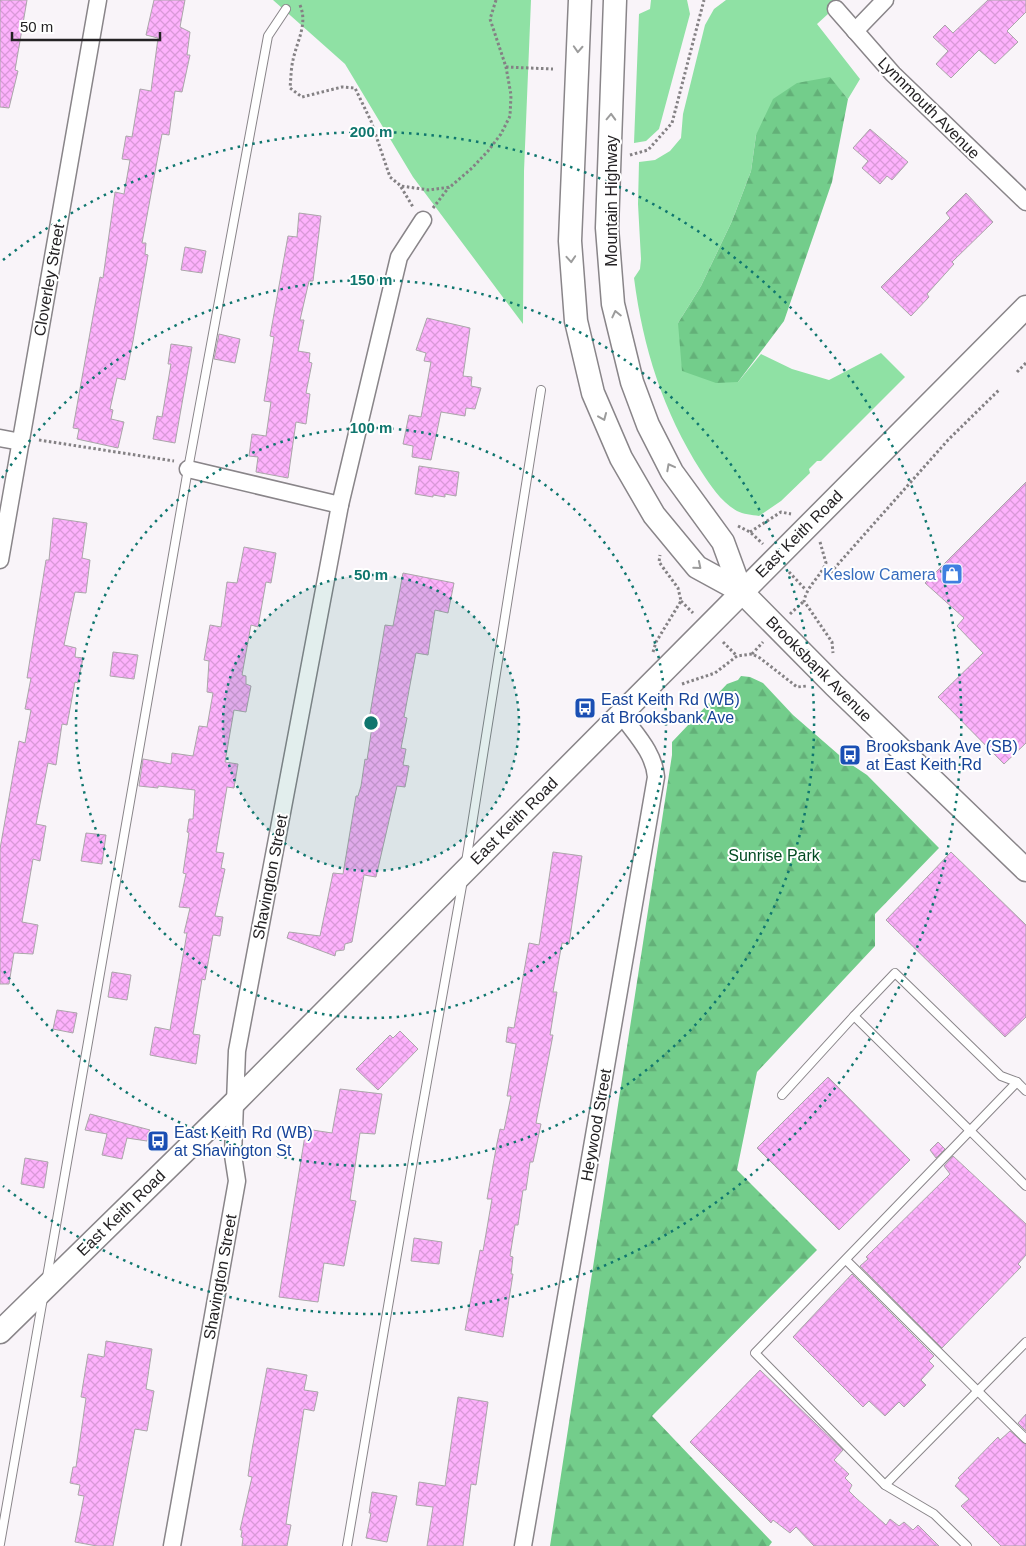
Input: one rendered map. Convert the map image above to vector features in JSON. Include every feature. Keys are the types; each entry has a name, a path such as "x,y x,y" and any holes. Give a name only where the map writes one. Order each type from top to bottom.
{"main road":[{"path":"580,0 570,240 576,321 593,393 620,458 654,515 698,567 741,592"},
{"name":"Mountain Highway","path":"615,0 607,228 613,304 632,382 648,424 672,472 723,542 741,592"},
{"name":"East Keith Road","path":"0,1332 235,1102 1026,307"},
{"name":"Brooksbank Avenue","path":"741,592 834,685 1026,870"}],"street":[{"name":"Cloverley Street","path":"0,560 98,0"},
{"path":"855,32 885,0"},
{"name":"Lynnmouth Avenue","path":"836,9 893,74 1026,202"},
{"name":"Shavington Street","path":"172,1546 237,1181 233,1155 237,1051 340,505 398,257 423,220"},
{"path":"0,438 21,442"},
{"path":"189,466 340,505"},
{"name":"Heywood Street","path":"523,1546 656,777 655,764 651,755 621,714"}],"lane":[{"path":"0,1544 44,1288 55,1242 189,466 268,36 286,9"},
{"path":"347,1546 465,870 541,390"},
{"path":"782,1095 895,972 1001,1076 1017,1082 1026,1091"},
{"path":"854,1016 1026,1186"},
{"path":"967,1546 934,1514 885,1486 755,1353 1017,1082"},
{"path":"846,1260 1026,1439"},
{"path":"885,1486 1026,1342"}],"path":[{"path":"298,0 303,11 302,31 293,60 290,88 302,97 342,87 355,88 371,121 390,177 401,186 409,202 423,220 450,187 472,168 501,134 510,116 511,95 506,67 490,19 496,0"},
{"path":"629,155 648,150 672,123 704,0"},
{"path":"506,67 554,69"},
{"path":"401,186 429,190 450,187"},
{"path":"1017,372 1026,363"},
{"path":"824,580 948,440 999,390"},
{"path":"58,443 189,466"},
{"path":"680,684 715,673 737,656 752,654 760,658 797,687 834,685 832,642 804,601 806,590 821,574 826,563 813,520 781,512 750,532 738,527"},
{"path":"678,588 681,601"}],"green space":[{"path":"273,0 531,0 524,171 523,324 413,177 345,64"},
{"path":"651,0 687,0 690,14 659,129 646,141 634,143 639,14 650,9"},
{"path":"726,0 837,0 840,3 817,24 860,79 848,99 830,78 756,135 751,171 732,221 701,286 678,323 738,382 761,354 792,369 829,380 881,353 905,377 821,461 817,461 809,469 810,473 781,501 759,516 739,512 726,503 701,471 688,448 665,402 649,354 634,278 640,269 641,259 638,204 639,162 655,160 670,151 681,138 683,114 705,25 714,9"},
{"path":"830,77 848,99 832,182 784,321 738,382 716,383 682,371 678,323 701,286 732,221 751,171 756,135 773,99 797,83"},
{"name":"Sunrise Park","path":"741,676 750,677 763,683 793,715 846,761 867,775 939,848 875,914 875,946 757,1072 737,1170 817,1250 652,1416 772,1542 769,1546 550,1546 672,755 672,742 727,684 738,680"}],"building":[{"path":"0,0 27,0 15,70 18,71 9,108 0,107"},
{"path":"154,0 185,0 180,27 190,32 187,55 190,55 182,92 175,91 169,135 162,134 142,243 146,243 145,254 148,255 133,341 125,380 117,378 110,409 113,410 111,419 124,422 118,448 77,439 79,429 73,428 100,277 103,278 115,192 124,194 130,160 122,159 126,136 132,137 140,89 151,91 158,38 146,35"},
{"path":"988,0 1026,0 1026,12 1007,31 1018,42 995,64 979,50 951,78 936,64 948,51 933,37 945,25 953,33"},
{"path":"870,129 908,162 892,180 887,176 880,184 862,168 868,161 853,148"},
{"path":"966,193 993,222 952,262 954,264 927,294 929,297 911,316 881,287 950,218 946,213"},
{"path":"299,213 321,216 313,281 309,281 300,320 304,320 298,351 310,353 309,362 312,363 306,393 310,394 306,424 296,422 288,478 256,472 258,457 249,456 252,434 266,436 271,402 264,401 274,337 270,336 288,236 297,237"},
{"path":"185,247 206,251 202,273 181,270"},
{"path":"427,318 470,328 463,376 472,377 471,386 481,388 475,409 466,408 465,416 441,412 431,460 412,457 413,446 403,444 409,415 421,417 431,362 424,361 426,353 416,350"},
{"path":"219,334 240,339 235,363 214,359"},
{"path":"171,344 192,347 175,443 153,439 157,416 162,417 171,364 168,364"},
{"path":"419,466 459,472 456,496 445,494 445,497 433,495 433,497 415,494"},
{"path":"1026,482 1026,743 1004,764 938,697 983,653 957,626 964,618 925,583"},
{"path":"53,518 87,523 82,558 90,560 86,593 75,592 64,645 76,648 75,657 83,658 78,683 75,682 67,725 62,724 56,765 48,763 36,824 46,826 40,861 33,859 22,922 38,925 33,954 14,953 9,984 0,984 0,849 19,741 25,743 31,710 25,709 31,678 27,678 46,560 49,560"},
{"path":"244,547 276,553 271,583 266,582 258,627 251,625 242,675 246,676 246,684 251,686 246,712 234,710 225,762 238,764 234,788 227,787 216,852 224,853 221,868 225,869 215,916 223,917 220,936 213,935 205,980 202,979 193,1034 200,1035 196,1064 150,1055 155,1027 170,1030 187,933 184,933 190,908 179,907 186,874 183,873 189,833 187,832 189,819 193,819 195,790 139,786 143,759 171,764 172,753 193,756 199,726 207,727 213,693 207,692 209,661 204,660 210,625 221,627 227,582 237,583"},
{"path":"403,573 454,583 448,613 435,610 428,655 416,653 404,717 407,718 401,748 406,749 403,765 409,766 405,787 397,786 376,877 364,875 352,942 345,944 344,950 336,951 335,956 287,938 289,932 320,936 333,873 343,874 356,796 358,796 361,786 365,759 367,760 372,727 368,726 385,625 393,626"},
{"path":"113,652 138,655 134,679 110,676"},
{"path":"86,833 106,835 102,864 81,861"},
{"path":"553,852 582,856 569,944 562,943 553,992 557,992 550,1035 553,1035 536,1123 541,1124 533,1162 530,1162 526,1190 523,1190 518,1225 515,1225 510,1256 513,1257 511,1274 513,1274 503,1337 465,1330 480,1250 483,1251 492,1199 487,1199 497,1143 500,1129 504,1130 511,1096 507,1096 516,1044 506,1042 508,1027 514,1028 529,943 539,945"},
{"path":"951,852 1026,925 1026,1017 1005,1037 886,920"},
{"path":"112,972 131,975 127,1000 108,997"},
{"path":"57,1010 77,1013 73,1033 53,1029"},
{"path":"400,1031 418,1049 378,1090 356,1069 390,1035 393,1038"},
{"path":"828,1077 910,1160 839,1230 757,1148"},
{"path":"340,1089 382,1094 375,1134 360,1133 350,1200 356,1201 344,1266 324,1263 318,1302 279,1297 306,1129 332,1133"},
{"path":"90,1114 150,1130 147,1141 127,1138 122,1159 102,1155 107,1134 85,1130"},
{"path":"938,1142 945,1149 936,1158 930,1150"},
{"path":"953,1156 1026,1224 1026,1255 1018,1264 1021,1267 942,1348 860,1266 868,1259 866,1257 950,1174 944,1166"},
{"path":"25,1158 48,1162 44,1188 21,1184"},
{"path":"414,1238 442,1242 439,1264 411,1261"},
{"path":"852,1274 934,1356 929,1361 934,1366 921,1380 926,1385 904,1407 899,1402 885,1416 869,1401 863,1407 793,1337"},
{"path":"106,1341 152,1349 146,1389 154,1391 147,1431 135,1429 113,1546 97,1546 75,1542 84,1496 78,1495 80,1485 70,1483 73,1467 76,1467 86,1398 81,1397 88,1354 104,1357"},
{"path":"267,1368 307,1375 304,1390 318,1392 314,1411 304,1409 286,1524 291,1525 287,1546 242,1546 242,1530 240,1530 252,1477 248,1476"},
{"path":"760,1370 843,1450 834,1460 849,1474 845,1478 852,1485 849,1491 856,1498 886,1525 890,1519 899,1526 904,1522 913,1530 918,1525 939,1546 814,1546 796,1527 790,1533 773,1520 771,1523 690,1442"},
{"path":"458,1397 488,1402 476,1485 471,1484 463,1546 427,1546 433,1507 416,1505 419,1482 445,1486"},
{"path":"1026,1414 1026,1431 1018,1423"},
{"path":"1010,1431 1026,1444 1026,1546 1001,1546 961,1506 969,1499 955,1486 960,1480 958,1478 998,1437 1000,1440"},
{"path":"372,1492 397,1496 387,1542 366,1538 371,1513 369,1513"}],"place":[{"name":"Keslow Camera","path":"952,574"},
{"name":"East Keith Rd (WB) at Brooksbank Ave","path":"585,708"},
{"name":"Brooksbank Ave (SB) at East Keith Rd","path":"850,755"},
{"name":"East Keith Rd (WB) at Shavington St","path":"158,1141"}]}
